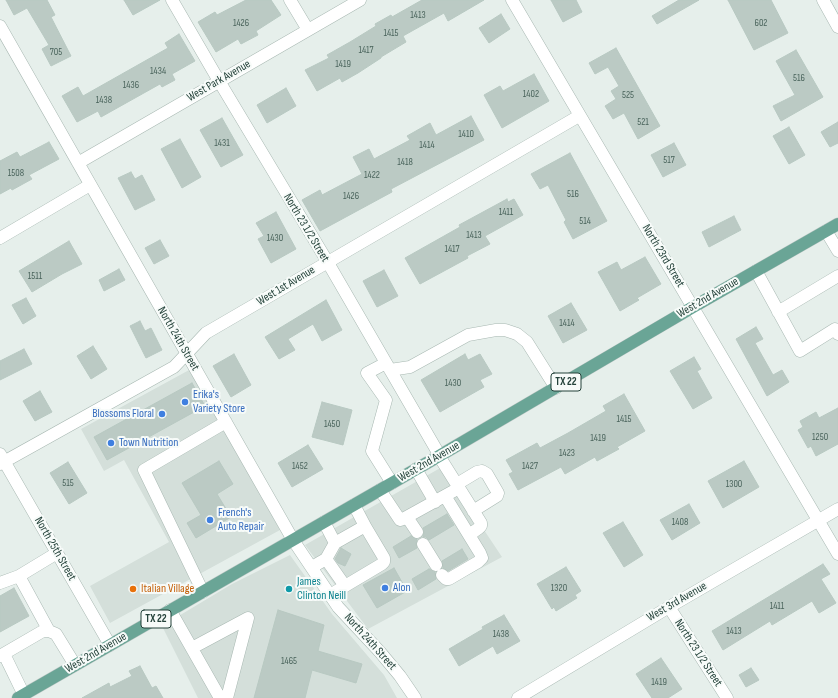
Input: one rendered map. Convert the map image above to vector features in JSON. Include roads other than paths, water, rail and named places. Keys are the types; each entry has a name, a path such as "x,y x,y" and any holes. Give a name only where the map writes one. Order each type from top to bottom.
{"main road":[{"name":"West 2nd Avenue","path":"21,696 440,456 693,307 838,224"}],"street":[{"name":"North 23 1/2 Street","path":"172,0 327,261 440,456 481,523 481,526 469,535"},
{"path":"290,0 308,30"},
{"name":"West Park Avenue","path":"78,163 360,0"},
{"name":"North 23rd Street","path":"512,0 838,554"},
{"path":"822,0 838,27"},
{"name":"North 24th Street","path":"0,26 293,540 338,607 380,652 400,676 415,698"},
{"name":"West 1st Avenue","path":"1,460 174,367 206,333 327,261 579,116"},
{"path":"0,238 90,185"},
{"path":"826,231 838,251"},
{"path":"756,271 800,352 835,329 838,334"},
{"path":"778,312 838,276"},
{"path":"392,483 372,451 386,400 367,373 388,367 410,367 468,335 496,330 505,330 517,334 527,342 556,388"},
{"path":"203,592 144,470 226,422"},
{"name":"North 25th Street","path":"1,460 110,645"},
{"path":"416,469 469,535 482,558 478,562 441,573 424,544"},
{"path":"380,490 400,520 440,499 477,472 482,471 487,474 498,493 497,496 473,511"},
{"path":"330,594 384,562 384,558 354,505"},
{"name":"West 3rd Avenue","path":"518,698 669,607 838,509"},
{"path":"407,517 417,532"},
{"path":"324,522 335,543"},
{"path":"312,567 326,559 335,543 366,526"},
{"path":"0,583 19,576 57,553"},
{"path":"326,559 345,586"},
{"path":"19,576 49,631"},
{"name":"North 23 1/2 Street","path":"669,607 726,698"},
{"path":"170,610 220,698"},
{"path":"192,648 248,618 227,698"},
{"path":"21,696 2,655 43,631 49,631 56,634 75,665"}],"place":[{"name":"Erika's Variety Store","path":"185,402"},
{"name":"Blossoms Floral","path":"162,414"},
{"name":"Town Nutrition","path":"111,443"},
{"name":"French's Auto Repair","path":"210,520"},
{"name":"Alon","path":"385,588"},
{"name":"Italian Village","path":"133,589"},
{"name":"James Clinton Neill","path":"289,589"}]}
